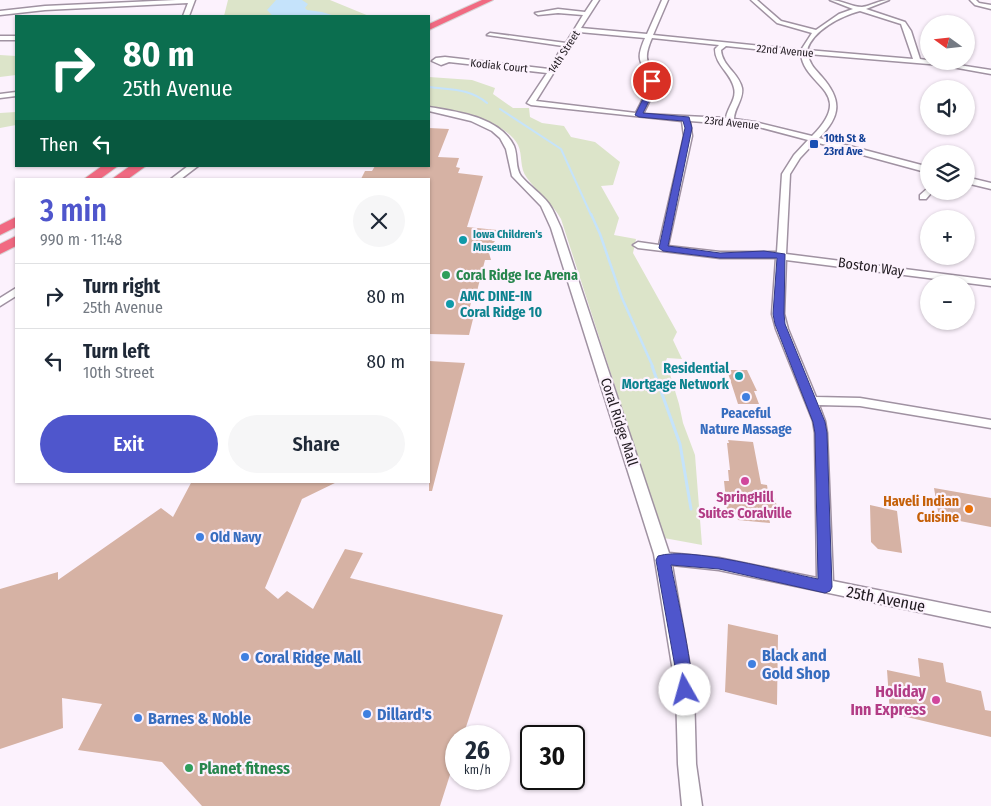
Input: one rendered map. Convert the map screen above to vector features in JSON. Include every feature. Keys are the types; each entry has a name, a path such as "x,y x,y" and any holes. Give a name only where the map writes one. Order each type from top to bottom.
{"highway":[{"path":"430,18 469,0"},
{"path":"430,27 489,0"},
{"path":"92,178 110,167"},
{"path":"120,178 138,167"},
{"path":"0,229 15,221"}],"street":[{"path":"0,13 45,8 192,0 186,15"},
{"name":"14th Street","path":"531,103 596,0"},
{"path":"639,115 652,86 651,76 642,56 666,0"},
{"path":"754,0 779,22 817,32"},
{"path":"833,0 861,8 905,25 913,54 918,62"},
{"path":"825,587 821,433 819,422 780,324 778,314 786,174 794,157 830,120 833,106 828,88 810,66 804,53 807,41 842,14 886,0"},
{"path":"973,0 977,4 991,7"},
{"path":"538,13 558,11 588,14"},
{"name":"22nd Avenue","path":"578,30 804,53 941,63 991,72"},
{"path":"490,35 568,45"},
{"path":"0,38 15,38"},
{"path":"724,44 718,49 718,55 735,81 738,92 736,103 729,115 730,121"},
{"name":"Kodiak Court","path":"446,60 551,71"},
{"path":"0,96 15,94"},
{"name":"23rd Avenue","path":"531,103 639,115 730,121 762,126 920,168"},
{"name":"Coral Ridge Mall","path":"430,109 473,119 491,127 502,135 509,145 513,171 545,205 551,217 616,410 663,560 682,658 687,764 692,806"},
{"path":"663,248 688,136 686,119"},
{"path":"176,178 193,167"},
{"path":"975,182 991,186"},
{"name":"Boston Way","path":"638,245 720,255 764,254 991,283"},
{"path":"0,303 15,292"},
{"path":"811,401 860,402 991,424"},
{"name":"25th Avenue","path":"663,560 677,559 719,564 991,620"}],"green space":[{"path":"228,0 330,0 367,15 224,15"},
{"path":"0,55 15,56 15,75 0,77"},
{"path":"430,77 472,80 495,88 493,94 513,108 529,108 530,117 542,123 564,126 571,137 595,142 620,162 613,185 601,186 619,218 614,235 636,239 633,253 677,332 673,340 682,359 667,358 666,361 683,423 695,455 702,545 664,538 561,219 525,174 518,145 511,136 491,123 465,114 430,106"},
{"path":"15,112 15,125 0,128 0,113"}],"water":[{"path":"276,0 302,0 308,4 305,8 307,10 332,15 272,15 267,10"}],"building":[{"path":"430,128 449,129 438,157 459,158 456,167 460,168 458,173 483,176 467,227 497,230 492,241 495,241 491,246 492,250 489,253 491,260 485,260 477,291 474,291 467,318 473,319 469,335 430,334 430,178 362,178 365,171 372,171 374,167 430,167"},
{"path":"430,361 465,363 432,491 429,491"},
{"path":"727,370 747,370 757,391 754,391 759,404 738,404"},
{"name":"SpringHill Suites Coralville","path":"728,440 753,442 761,484 767,485 769,498 775,498 778,512 768,511 770,523 738,520 737,516 733,515 732,510 727,510 724,481 729,481"},
{"name":"Coral Ridge Mall","path":"191,483 335,483 302,499 265,588 278,599 287,591 313,609 345,549 363,553 350,578 503,615 467,725 445,725 445,790 440,806 202,806 162,762 78,750 102,704 62,698 63,728 0,749 0,589 58,572 58,580 161,508 173,517"},
{"path":"934,488 991,498 991,527 939,517"},
{"path":"870,505 897,511 902,553 878,549 871,542"},
{"name":"Black and Gold Shop","path":"728,624 778,635 777,705 725,692"},
{"name":"Holiday Inn Express","path":"918,658 943,663 946,682 981,691 985,710 991,711 991,737 890,713 887,670 920,677"}],"waterway":[{"path":"430,87 467,92 487,103"},
{"path":"500,109 561,149 591,215"},
{"path":"591,214 600,234 622,298 653,367"},
{"path":"652,366 680,444 691,509"}],"place":[{"name":"10th St & 23rd Ave","path":"814,144"},
{"name":"Iowa Children's Museum","path":"463,240"},
{"name":"Coral Ridge Ice Arena","path":"446,275"},
{"name":"AMC DINE-IN Coral Ridge 10","path":"450,304"},
{"name":"Residential Mortgage Network","path":"739,376"},
{"name":"Peaceful Nature Massage","path":"746,397"},
{"name":"SpringHill Suites Coralville","path":"745,481"},
{"name":"Haveli Indian Cuisine","path":"969,509"},
{"name":"Old Navy","path":"200,537"},
{"name":"Coral Ridge Mall","path":"245,657"},
{"name":"Black and Gold Shop","path":"752,664"},
{"name":"Holiday Inn Express","path":"936,700"},
{"name":"Dillard's","path":"367,714"},
{"name":"Barnes & Noble","path":"138,718"},
{"name":"Planet fitness","path":"189,768"}],"route":[{"path":"652,81 651,91 639,115 686,119 688,128 688,136 663,248 720,255 764,254 781,256 778,314 780,324 819,422 821,433 825,587 719,564 677,559 663,560 682,658 685,690"}]}
